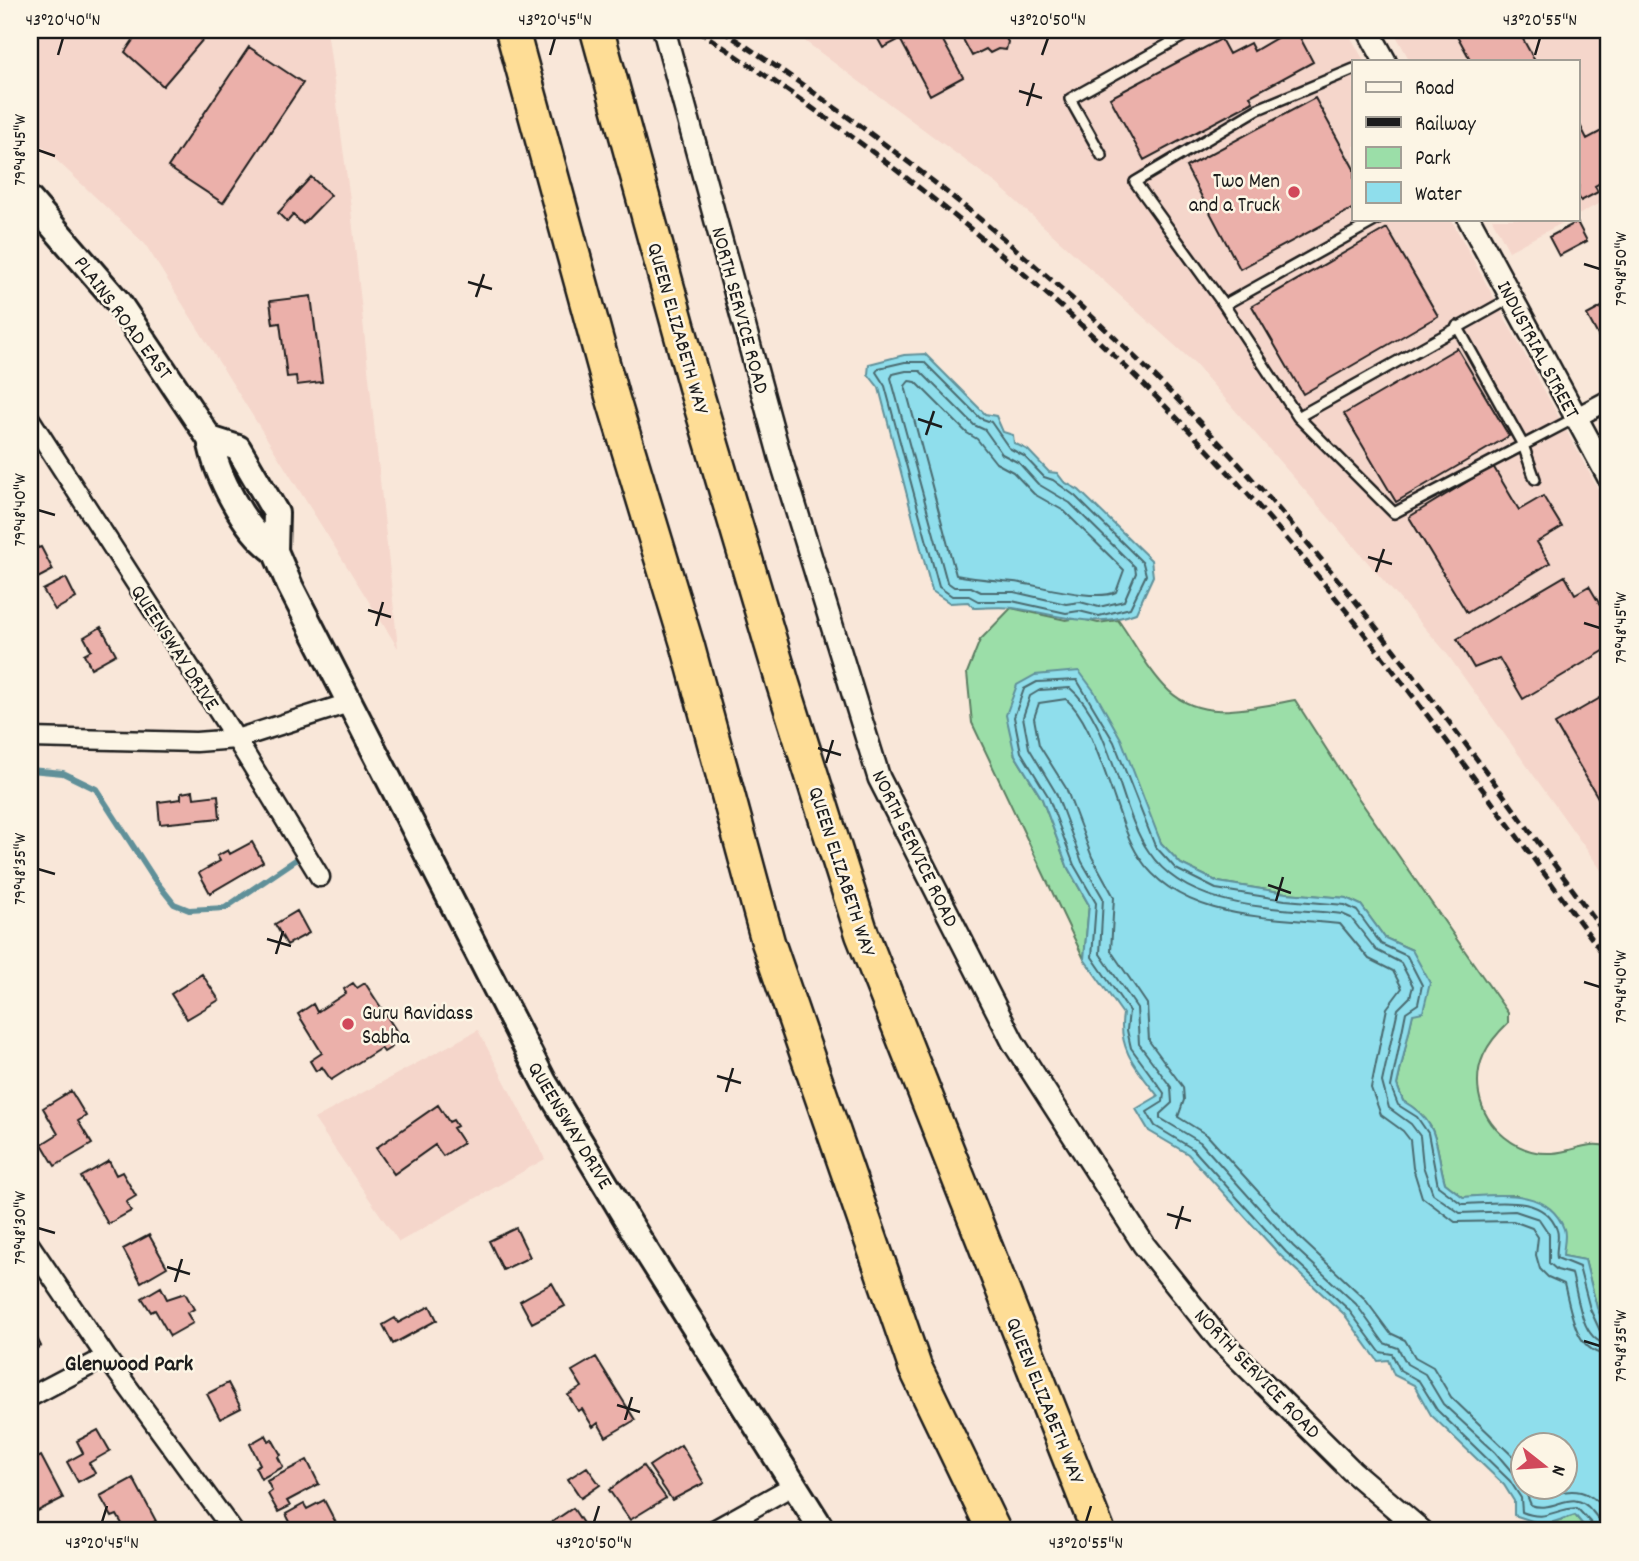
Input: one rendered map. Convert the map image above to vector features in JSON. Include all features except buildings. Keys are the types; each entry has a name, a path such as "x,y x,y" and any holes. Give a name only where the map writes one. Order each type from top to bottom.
{"highway":[{"path":"512,30 612,396 688,647 768,942 915,1367 994,1531"},
{"name":"QUEEN ELIZABETH WAY","path":"597,30 697,394 779,671 862,934 1098,1531"},
{"path":"1021,1338 1110,1531"}],"main road":[{"name":"PLAINS ROAD EAST","path":"31,203 118,303 210,439 214,463 258,540 275,551 349,703"},
{"name":"QUEENSWAY DRIVE","path":"349,703 544,1082 637,1237 823,1531"}],"street":[{"path":"1368,30 1380,60"},
{"name":"NORTH SERVICE ROAD","path":"667,40 780,457 879,778 1013,1042 1144,1245 1219,1339 1352,1471 1422,1531"},
{"name":"INDUSTRIAL STREET","path":"1470,220 1609,478"},
{"path":"1575,418 1609,400"},
{"name":"QUEENSWAY DRIVE","path":"30,423 236,739 320,877"},
{"path":"30,738 183,742 236,739 349,703"},
{"path":"30,1245 106,1357 233,1531"},
{"path":"30,1397 106,1357"},
{"path":"712,1531 794,1485"}],"lane":[{"path":"1102,156 1070,99 1194,30"},
{"path":"1352,70 1258,109 1135,183 1224,305 1298,417 1394,513 1575,418"},
{"path":"1224,305 1376,220"},
{"path":"1298,417 1511,298"},
{"path":"1457,326 1523,445 1535,479"}],"shaded area":[{"path":"30,30 327,30 350,200 398,648 145,244 30,135"},
{"path":"796,30 1347,30 1363,60 1352,60 1352,220 1452,220 1609,509 1609,881 1445,651 1193,362 997,184 798,36"},
{"path":"1393,30 1609,30 1609,198 1580,214 1580,60 1409,60"},
{"path":"1493,220 1568,220 1509,251"},
{"path":"478,1030 545,1159 399,1242 314,1119"}],"green space":[{"path":"1011,608 1066,620 1078,618 1098,623 1118,620 1148,666 1169,691 1182,701 1197,707 1213,710 1246,709 1295,700 1350,786 1508,1013 1508,1023 1488,1046 1478,1073 1479,1094 1488,1118 1515,1144 1539,1152 1560,1152 1594,1145 1609,1147 1609,1335 1597,1308 1585,1260 1563,1256 1517,1195 1463,1197 1445,1183 1431,1127 1416,1109 1403,1101 1397,1085 1413,1013 1412,950 1385,938 1361,905 1346,898 1286,893 1218,882 1181,864 1161,843 1145,806 1015,755 1042,799 1068,868 1089,905 1084,959 972,723 967,673 980,640"},
{"path":"1575,1515 1588,1531 1552,1531 1544,1525"}],"water":[{"path":"925,354 985,414 996,416 1003,432 1013,435 1014,443 1028,450 1049,472 1057,473 1064,482 1079,490 1151,560 1153,576 1136,613 1104,620 1074,619 1008,607 974,608 968,602 950,603 932,591 879,388 868,374 869,364 904,355"},
{"path":"1079,671 1094,691 1121,739 1161,843 1181,864 1218,882 1286,893 1346,898 1361,905 1385,938 1412,950 1430,983 1423,1012 1413,1014 1397,1085 1403,1101 1416,1109 1431,1127 1445,1183 1463,1197 1521,1196 1547,1206 1557,1215 1564,1229 1563,1256 1585,1260 1597,1308 1609,1335 1609,1531 1588,1531 1575,1515 1544,1525 1514,1515 1514,1502 1580,1502 1580,1432 1510,1432 1510,1495 1504,1485 1431,1415 1414,1385 1394,1375 1388,1360 1378,1361 1344,1314 1281,1256 1188,1154 1149,1131 1136,1109 1158,1096 1126,1049 1122,1027 1123,1014 1084,959 1089,905 1068,868 1042,799 1015,755 1006,715 1017,685 1035,675"}],"waterway":[{"path":"30,770 63,773 96,789 155,880 174,904 189,910 225,908 300,857"}],"railway":[{"path":"697,30 843,130 982,238 1049,296 1177,418 1287,539 1383,657 1609,962"},
{"path":"721,30 863,128 998,234 1063,290 1187,409 1295,528 1388,642 1609,939"}],"place":[{"name":"Two Men and a Truck","path":"1294,192"},
{"name":"Guru Ravidass Sabha","path":"348,1024"}],"district":[{"name":"Glenwood Park","path":"129,1362"}]}
